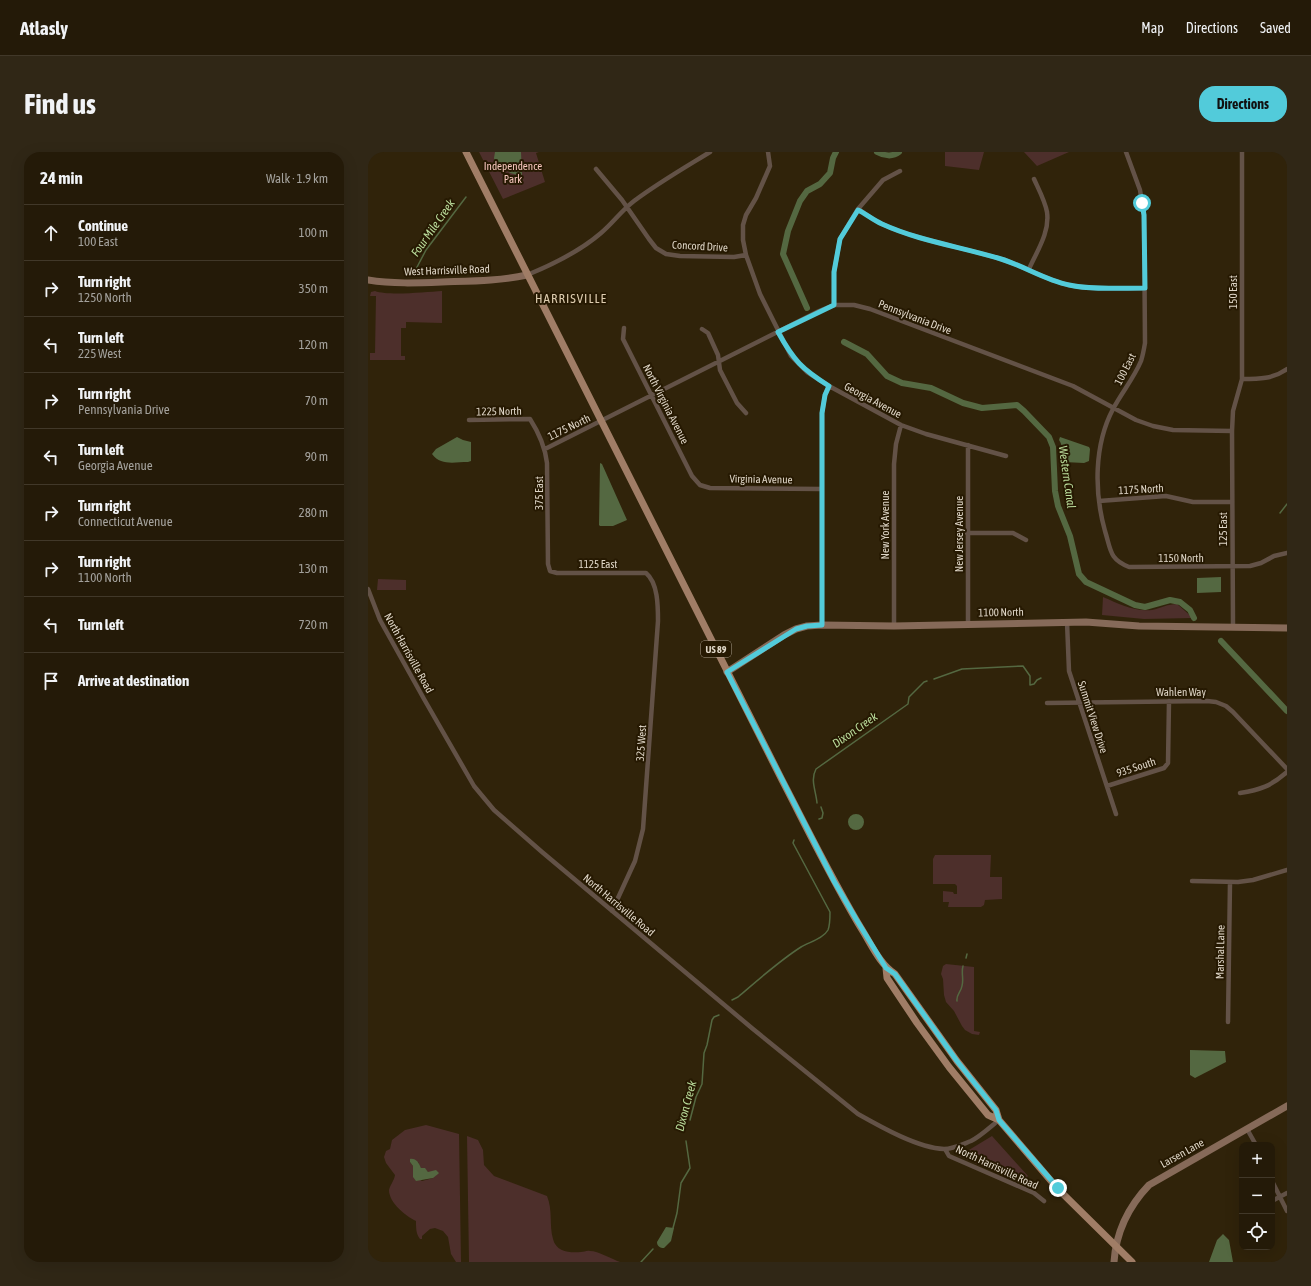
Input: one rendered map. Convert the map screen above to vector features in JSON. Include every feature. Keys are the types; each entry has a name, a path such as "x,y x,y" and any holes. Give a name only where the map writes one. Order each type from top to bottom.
{"main road":[{"name":"US 89","path":"466,152 727,672 834,881 886,968 887,978 949,1067 988,1115 999,1120 1058,1188 1132,1262"}],"street":[{"path":"699,152 702,157"},
{"path":"528,275 545,268 581,249 602,232 621,212 651,188 710,152"},
{"name":"Georgia Avenue","path":"768,152 770,166 756,198 746,215 743,225 743,240 746,255 760,294 791,356 807,372 829,386 901,425 926,434 1006,456"},
{"name":"100 East","path":"1120,564 1113,557 1100,512 1098,487 1100,447 1104,428 1133,377 1141,360 1145,343 1144,215 1140,190 1126,152"},
{"name":"150 East","path":"1232,431 1233,411 1242,379 1242,152"},
{"name":"Concord Drive","path":"596,169 627,207 656,248 666,254 680,256 734,257 746,255"},
{"path":"834,305 834,272 840,239 858,210 883,180 900,171"},
{"path":"1029,269 1045,234 1047,222 1046,210 1034,179"},
{"path":"858,210 880,223 898,231 1002,259 1029,269 1054,281 1069,285 1088,287 1145,288"},
{"name":"West Harrisville Road","path":"368,280 402,283 445,282 512,278 528,275"},
{"name":"Pennsylvania Drive","path":"601,422 834,305 854,305 877,312 1073,386 1136,420 1153,426 1173,430 1232,431"},
{"name":"North Virginia Avenue","path":"624,328 623,339 692,476 700,485"},
{"path":"702,329 708,333 718,355 720,370 737,403 746,413"},
{"path":"1242,379 1266,378 1280,374 1287,369"},
{"path":"822,625 823,405 829,386"},
{"name":"1225 North","path":"469,420 530,419"},
{"name":"375 East","path":"530,419 539,433 545,449 548,477 548,564 550,571"},
{"name":"1175 North","path":"545,449 601,422"},
{"name":"New York Avenue","path":"894,626 894,464 896,444 901,425"},
{"name":"125 East","path":"1232,431 1233,627"},
{"name":"New Jersey Avenue","path":"968,445 968,624"},
{"name":"Virginia Avenue","path":"700,485 710,488 822,489"},
{"name":"1175 North","path":"1099,501 1166,496 1193,502 1232,502"},
{"path":"967,533 1013,533 1026,540"},
{"name":"1150 North","path":"1120,564 1129,567 1250,566 1261,563 1274,556 1287,553"},
{"name":"1125 East","path":"550,571 557,573 646,573"},
{"name":"325 West","path":"612,911 635,861 643,829 658,621 655,590 649,576 646,573"},
{"name":"North Harrisville Road","path":"368,589 380,620 474,786 494,810 612,911 858,1114 876,1124 918,1144 945,1149 972,1140 999,1120"},
{"name":"Summit View Drive","path":"1067,622 1068,663 1078,702 1116,814"},
{"name":"1100 North","path":"727,672 796,629 807,626 894,626 1086,622 1139,626 1287,628"},
{"name":"935 South","path":"1107,786 1164,768 1168,763 1169,701"},
{"name":"Wahlen Way","path":"1047,702 1216,702 1226,706 1233,712 1287,769"},
{"path":"1240,793 1267,787 1287,772"},
{"path":"1192,881 1230,882 1253,880 1287,870"},
{"name":"Marshal Lane","path":"1228,1022 1230,882"},
{"name":"Larsen Lane","path":"1114,1262 1115,1245 1124,1222 1132,1205 1149,1185 1287,1106"},
{"path":"1247,1129 1254,1142"},
{"name":"North Harrisville Road","path":"945,1149 949,1156 1034,1193 1044,1201"},
{"path":"1275,1188 1287,1211"},
{"path":"1275,1199 1287,1193"}],"green space":[{"name":"Independence Park","path":"479,152 539,152 536,153 545,182 503,199"},
{"path":"945,152 984,152 979,170 945,166"},
{"path":"1024,152 1069,152 1037,166"},
{"path":"375,291 389,293 417,293 442,291 442,323 406,322 406,328 401,328 401,356 405,356 405,360 370,360 370,353 375,353 376,296 370,296 371,292"},
{"path":"378,579 406,580 406,590 377,590"},
{"path":"1103,597 1127,607 1139,610 1152,610 1177,604 1193,618 1144,619 1102,615"},
{"path":"935,855 991,855 990,877 1002,877 1002,899 985,900 984,905 981,907 948,907 949,902 943,902 943,891 957,894 957,886 955,884 933,884 933,859"},
{"path":"946,964 974,967 974,1031 980,1032 979,1035 972,1034 965,1030 954,1011 946,1002 941,974 943,966"},
{"path":"426,1125 459,1134 461,1262 456,1262 451,1254 448,1237 443,1231 435,1228 430,1229 422,1236 422,1239 420,1239 417,1233 416,1221 408,1216 392,1200 389,1190 395,1175 386,1163 384,1157 386,1151 390,1149 392,1140 405,1130","holes":["410,1162 418,1162 421,1168 431,1172 433,1178 422,1181 413,1175 413,1166"]},
{"path":"467,1136 478,1140 483,1150 484,1165 494,1176 547,1196 550,1207 552,1234 557,1247 568,1252 593,1251 620,1262 469,1262"},
{"path":"992,1136 1028,1176 1021,1183 959,1156"}],"shaded area":[{"path":"495,152 521,152 521,176 510,173 507,170 496,168 494,158"},
{"path":"457,437 471,442 471,461 453,463 444,462 432,454 436,449"},
{"path":"1060,437 1089,447 1089,461 1084,463 1064,462 1062,459 1061,443 1059,440"},
{"path":"600,463 602,464 627,520 613,526 599,525"},
{"path":"1221,577 1221,592 1197,593 1197,578"},
{"path":"853,814 859,814 864,819 862,828 859,830 853,830 848,825 848,819"},
{"path":"1190,1050 1225,1051 1226,1062 1195,1078 1190,1075"},
{"path":"410,1159 416,1160 421,1168 425,1168 428,1172 436,1170 439,1173 433,1178 416,1181 413,1177 413,1166"},
{"path":"666,1227 674,1228 671,1241 663,1248 658,1246 657,1242"},
{"path":"1223,1234 1229,1240 1233,1262 1209,1262 1217,1240"}],"waterway":[{"name":"Western Canal","path":"807,308 783,254 788,231 800,201 807,191 820,184 830,173 833,158 836,152"},
{"name":"Western Canal","path":"877,152 888,155 894,155 899,152"},
{"name":"Four Mile Creek","path":"416,269 426,250 466,197"},
{"name":"Western Canal","path":"844,342 867,354 887,376 902,383 931,388 963,403 982,408 1017,405 1049,437 1053,447 1055,491 1058,506 1070,536 1079,574 1086,582 1135,605 1145,607 1170,600 1180,602 1190,610 1194,618"},
{"name":"Dixon Creek","path":"1280,513 1287,504"},
{"name":"Western Canal","path":"1221,641 1287,711"},
{"name":"Dixon Creek","path":"934,679 962,669 1023,666 1030,676 1030,685 1034,684 1041,678"},
{"name":"Dixon Creek","path":"817,803 813,781 816,769 908,704 909,697 924,682 927,681"},
{"name":"Dixon Creek","path":"819,819 822,818 823,813 821,807"},
{"name":"Dixon Creek","path":"732,1000 738,997 785,958 801,947 819,938 828,930 830,923 830,912 793,843 794,840"},
{"path":"966,958 967,954"},
{"path":"957,1001 957,997 963,983 963,966"},
{"name":"Dixon Creek","path":"690,1120 696,1097 702,1084 704,1053 712,1020 714,1017 719,1015"},
{"name":"Dixon Creek","path":"673,1228 677,1213 681,1183 690,1168 686,1141"},
{"name":"Dixon Creek","path":"641,1262 653,1249"}],"district":[{"name":"HARRISVILLE","path":"571,298"}],"route":[{"path":"1058,1188 999,1120 996,1110 957,1061 895,974 886,968 834,881 727,672 784,635 796,629 807,626 822,625 822,413 825,395 829,386 807,372 791,356 778,332 834,305 834,272 840,239 858,210 880,223 898,231 1002,259 1029,269 1054,281 1069,285 1088,287 1145,288 1144,215 1142,203"}]}
